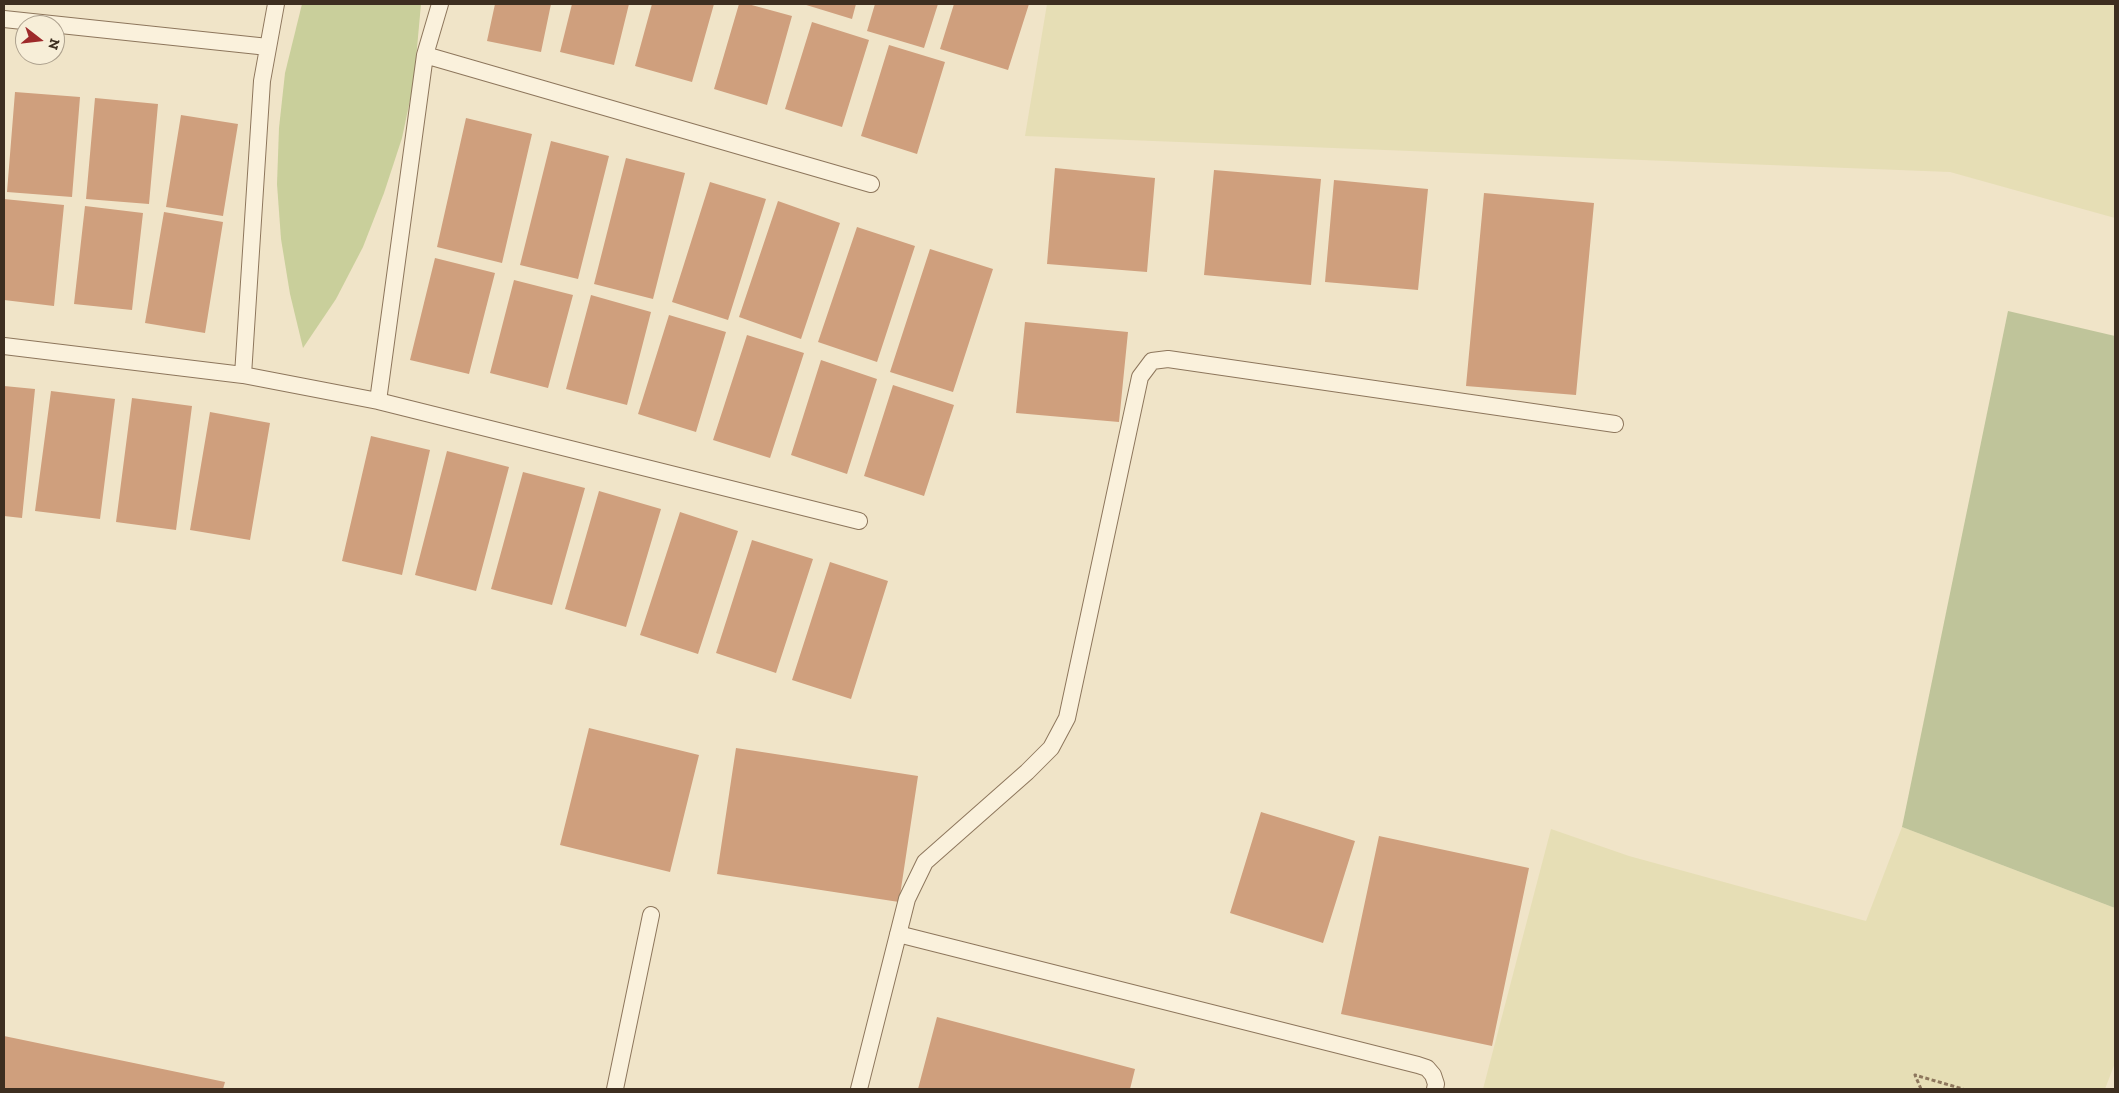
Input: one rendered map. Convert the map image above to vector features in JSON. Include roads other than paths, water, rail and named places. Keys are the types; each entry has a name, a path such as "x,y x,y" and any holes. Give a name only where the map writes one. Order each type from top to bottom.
{"lane":[{"path":"243,375 262,81 276,4"},
{"path":"378,401 425,55 440,4"},
{"path":"4,19 268,47"},
{"path":"425,55 872,184"},
{"path":"4,346 243,375 378,401 858,521"},
{"path":"859,1089 907,898 925,862 1051,748 1067,718 1140,377 1152,360 1168,359 1615,424"},
{"path":"615,1089 651,915"},
{"path":"898,934 1418,1065 1427,1068 1433,1075 1436,1084 1435,1089"}]}
